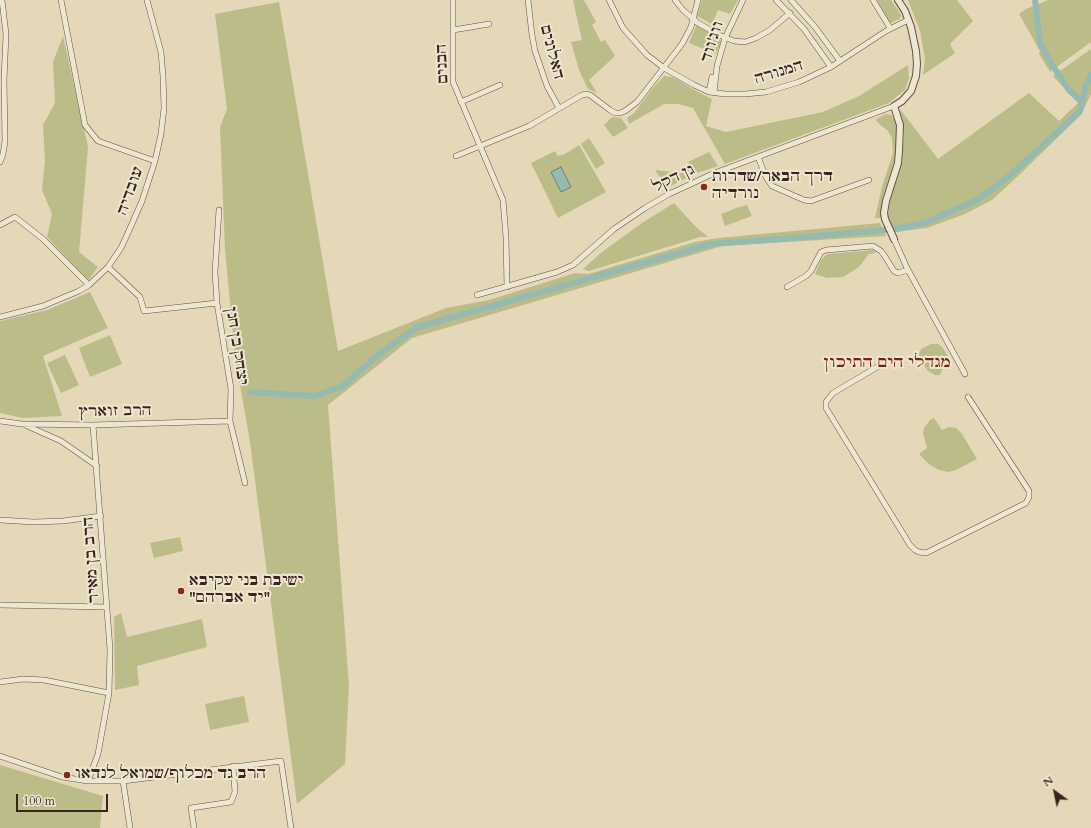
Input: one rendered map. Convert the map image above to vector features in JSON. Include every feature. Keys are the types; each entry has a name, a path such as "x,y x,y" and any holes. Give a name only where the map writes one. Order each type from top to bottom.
{"street":[{"path":"0,162 5,141 2,80 6,34 2,0"},
{"path":"61,0 85,125 98,141 155,161"},
{"name":"עובדיה","path":"0,317 55,301 89,285 108,267 120,248 142,201 155,161 161,134 164,108 161,52 147,0"},
{"name":"הבנים","path":"453,0 453,82 503,200 506,237 507,287"},
{"name":"האלונים","path":"528,0 535,51 547,86 559,108"},
{"name":"המנורה","path":"609,0 617,17 629,36 647,55 664,68 694,85 711,92 734,94 766,92 788,86 831,67 890,28 908,20"},
{"path":"675,0 693,19 725,38 734,41 745,42 756,38 770,30 790,13"},
{"path":"456,156 529,126 571,100 587,94 610,110 620,113 625,111 637,102 687,36 698,0"},
{"name":"ווג'ווד","path":"711,92 725,38 742,0"},
{"path":"776,0 790,13 815,42 831,67"},
{"path":"792,0 815,27 840,61"},
{"path":"874,0 890,28"},
{"path":"898,0 908,20 918,64 911,91 902,101 894,106 900,125 900,151 898,163 886,201 884,214 908,270 965,374"},
{"path":"453,30 489,24"},
{"path":"711,92 712,78"},
{"path":"461,102 500,85"},
{"name":"גן דקל","path":"477,295 557,272 573,265 614,229 654,202 712,174 894,106"},
{"path":"758,157 766,177 772,186 804,200 811,200 869,180"},
{"name":"יצחק בן חנן","path":"219,210 215,272 217,303 232,389 230,421 246,483"},
{"path":"0,225 15,217 43,239 89,285"},
{"path":"787,287 806,276 811,271 821,252 826,250 873,246 881,251 894,272 898,273 908,270"},
{"path":"108,267 140,297 144,311 217,303"},
{"path":"880,366 833,393 826,402 826,408 910,545 919,552 926,553 1026,503 1029,497 1029,491 968,397"},
{"name":"הרב זוארץ","path":"0,421 22,424 94,425 230,421"},
{"path":"22,424 61,441 97,466"},
{"name":"הרב בן מאיר","path":"88,781 98,754 109,694 110,649 94,425"},
{"path":"0,520 34,522 63,521 101,516"},
{"path":"0,605 107,607"},
{"path":"0,682 23,679 44,680 109,694"},
{"path":"0,756 62,777 88,781 123,781 281,761 291,828"},
{"path":"194,828 191,808 231,802 235,792 233,766"},
{"path":"123,781 130,828"}],"green space":[{"path":"573,0 584,0 596,22 592,25 601,42 605,40 615,56 589,80 597,93 588,89 579,70 571,42 582,40"},
{"path":"702,0 738,0 730,14 718,10 712,24 697,16"},
{"path":"877,0 891,0 901,15 900,19 890,23"},
{"path":"908,0 957,0 973,21 950,44 955,53 923,75 925,59 920,31"},
{"path":"1048,0 1091,0 1091,42 1050,72 1039,54 1040,51 1019,14 1026,9"},
{"path":"279,2 338,351 446,308 489,300 575,273 588,274 695,242 718,238 880,223 886,236 722,246 412,338 328,405 349,686 345,764 297,804 250,442 235,356 225,249 220,127 227,109 215,14"},
{"path":"696,26 699,26 720,39 721,42 716,54 689,43"},
{"path":"63,36 88,147 79,252 98,267 88,281 47,237 52,214 42,190 45,160 43,125 55,103 53,62"},
{"path":"1091,49 1091,94 1081,115 1017,177 992,200 965,214 927,228 896,232 890,224 888,216 891,195 902,163 904,132 900,109 938,159 1029,93 1059,121 1078,103 1053,76"},
{"path":"908,65 909,78 905,90 889,103 725,164 693,108 678,104 664,104 629,124 627,118 634,113 664,76 673,77 712,99 706,126 726,132 823,112 859,96"},
{"path":"886,114 891,115 896,121 898,143 883,197 882,218 875,218 882,187 893,153 891,136 888,131 877,122 876,119"},
{"path":"612,117 621,118 628,128 613,137 604,125"},
{"path":"589,138 605,163 596,169 581,144"},
{"path":"579,145 606,192 558,218 531,163 555,151 558,156 565,154"},
{"path":"709,152 718,166 694,174 667,188 655,170 682,173 688,169 686,165 689,164 688,162"},
{"path":"674,203 695,226 708,237 700,237 589,271 583,269 602,252 642,223"},
{"path":"747,205 752,216 725,226 721,214"},
{"path":"873,250 876,253 869,254 859,267 843,277 827,278 815,274 821,260 827,254"},
{"path":"90,292 108,328 43,356 62,416 23,418 0,413 0,321 47,310"},
{"path":"110,335 122,364 90,377 79,348"},
{"path":"931,344 938,344 948,356 940,375 935,375 928,371 919,355 921,349"},
{"path":"65,355 79,385 61,393 47,363"},
{"path":"934,418 942,430 949,427 956,428 962,434 977,459 949,472 939,470 930,465 919,454 927,448 923,433 924,428 930,420"},
{"path":"180,537 183,551 154,558 150,543"},
{"path":"121,613 127,637 202,619 207,647 137,666 139,685 115,690 114,617"},
{"path":"244,696 249,722 210,730 205,704"},
{"path":"0,765 103,796 100,828 0,828"}],"water":[{"path":"561,167 571,187 561,192 551,172"}],"waterway":[{"path":"1035,0 1040,44 1069,90 1082,102"},
{"path":"250,392 315,396 343,386 379,354 418,327 711,244 896,229 927,222 977,200 1007,178 1080,111 1086,85 1091,75"}],"place":[{"name":"דרך הבאר/שדרות נורדיה","path":"704,187"},
{"name":"ישיבת בני עקיבא \"יד אברהם\"","path":"181,591"},
{"name":"הרב גד מכלוף/שמואל לנדאו","path":"67,775"}],"district":[{"name":"מגדלי הים התיכון","path":"887,363"}]}
